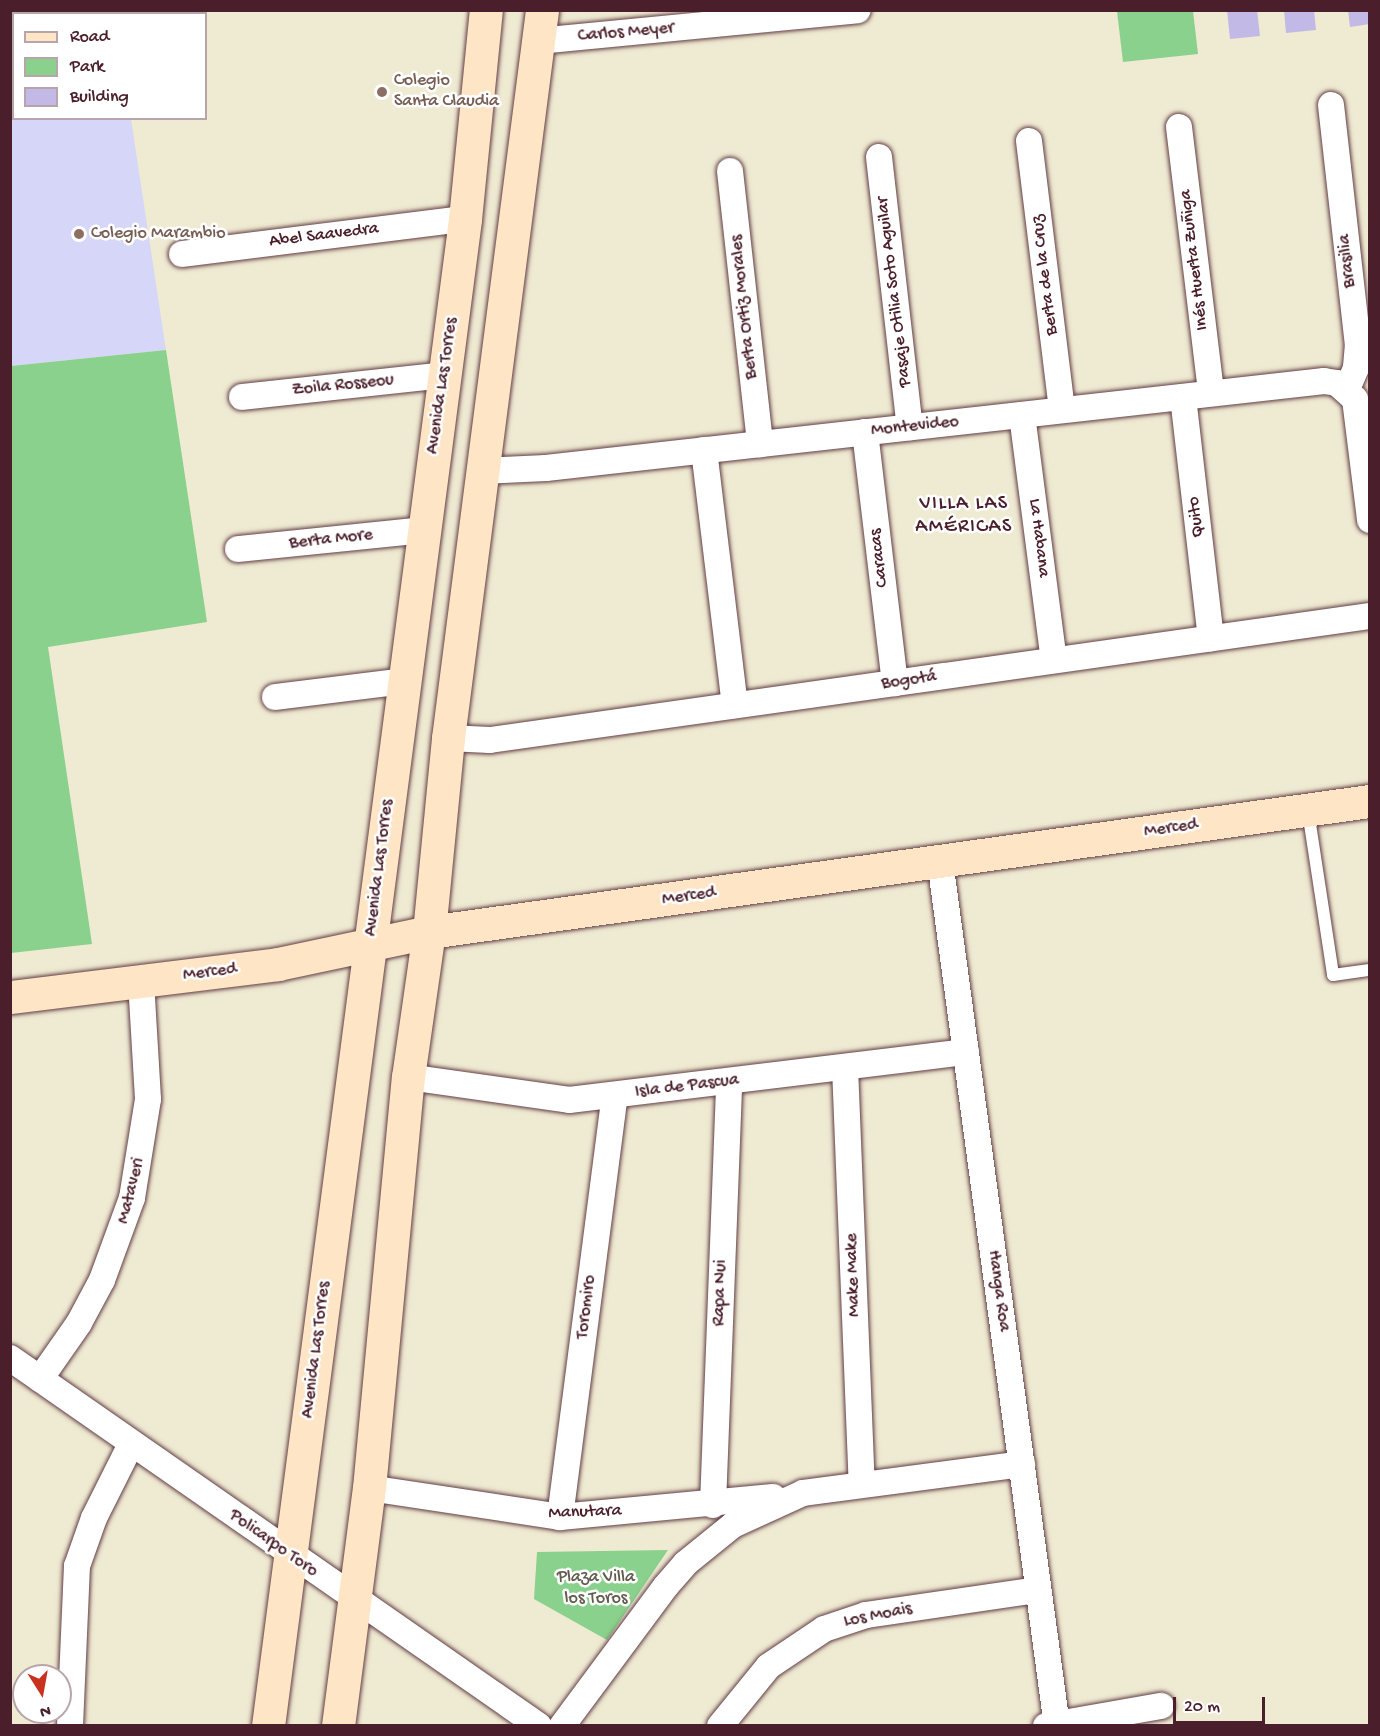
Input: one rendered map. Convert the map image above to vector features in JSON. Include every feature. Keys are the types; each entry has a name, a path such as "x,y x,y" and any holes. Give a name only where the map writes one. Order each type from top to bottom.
{"main road":[{"name":"Avenida Las Torres","path":"268,1725 465,219 486,10"},
{"path":"338,1725 369,1488 408,1077 429,932 448,738 540,26"},
{"name":"Merced","path":"10,997 278,964 429,932 1370,801"}],"street":[{"name":"Carlos Meyer","path":"540,26 858,10"},
{"name":"Brasilia","path":"1331,105 1358,356 1347,389"},
{"name":"Inés Huerta Zuñiga","path":"1179,127 1211,393"},
{"name":"Berta de la Cruz","path":"1029,141 1062,410"},
{"name":"Pasaje Otilia Soto Aguilar","path":"879,157 910,427"},
{"name":"Berta Ortiz Morales","path":"730,171 760,444"},
{"name":"Abel Saavedra","path":"182,254 465,219"},
{"name":"Zoila Rosseou","path":"242,397 445,375"},
{"name":"Montevideo","path":"481,471 536,469 1324,381 1347,389"},
{"path":"1347,389 1358,411 1370,520"},
{"name":"Quito","path":"1183,397 1211,638"},
{"name":"La Habana","path":"1022,415 1054,660"},
{"name":"Caracas","path":"865,432 895,683"},
{"path":"704,450 735,705"},
{"name":"Berta More","path":"238,549 424,530"},
{"name":"Bogotá","path":"448,738 490,740 1370,616"},
{"path":"275,697 405,681"},
{"name":"Hanga Roa","path":"940,861 1022,1464 1053,1724"},
{"name":"Mataveri","path":"40,1379 79,1323 102,1280 132,1198 148,1099 141,981"},
{"name":"Isla de Pascua","path":"408,1077 538,1097 615,1096 966,1052"},
{"name":"Make Make","path":"845,1067 862,1484"},
{"name":"Rapa Nui","path":"713,1505 729,1082"},
{"name":"Toromiro","path":"560,1517 615,1096"},
{"name":"Policarpo Toro","path":"10,1358 290,1556 538,1725"},
{"path":"70,1725 77,1566 94,1518 131,1444"},
{"name":"Manutara","path":"369,1488 560,1517 713,1505 1022,1464"},
{"name":"Manutara","path":"562,1725 686,1563 733,1525 803,1494"},
{"name":"Los Moais","path":"720,1725 769,1666 824,1629 866,1615 1038,1590"},
{"path":"1053,1724 1161,1706"}],"lane":[{"path":"1308,810 1333,975 1370,970"}],"shaded area":[{"name":"Colegio Marambio","path":"11,11 115,11 12,12 12,120 131,120 166,350 11,366"}],"green space":[{"path":"1117,11 1193,11 1198,54 1123,62"},
{"path":"166,350 207,622 48,647 92,944 11,953 11,366"},
{"name":"Plaza Villa los Toros","path":"668,1550 607,1640 534,1599 537,1552"}],"building":[{"path":"1227,10 1257,10 1260,36 1230,39"},
{"path":"1284,10 1314,10 1316,30 1286,33"},
{"path":"1348,10 1370,10 1370,24 1350,27"}],"place":[{"name":"Colegio Santa Claudia","path":"382,92"},
{"name":"Colegio Marambio","path":"79,234"}],"district":[{"name":"VILLA LAS AMÉRICAS","path":"964,516"}]}
